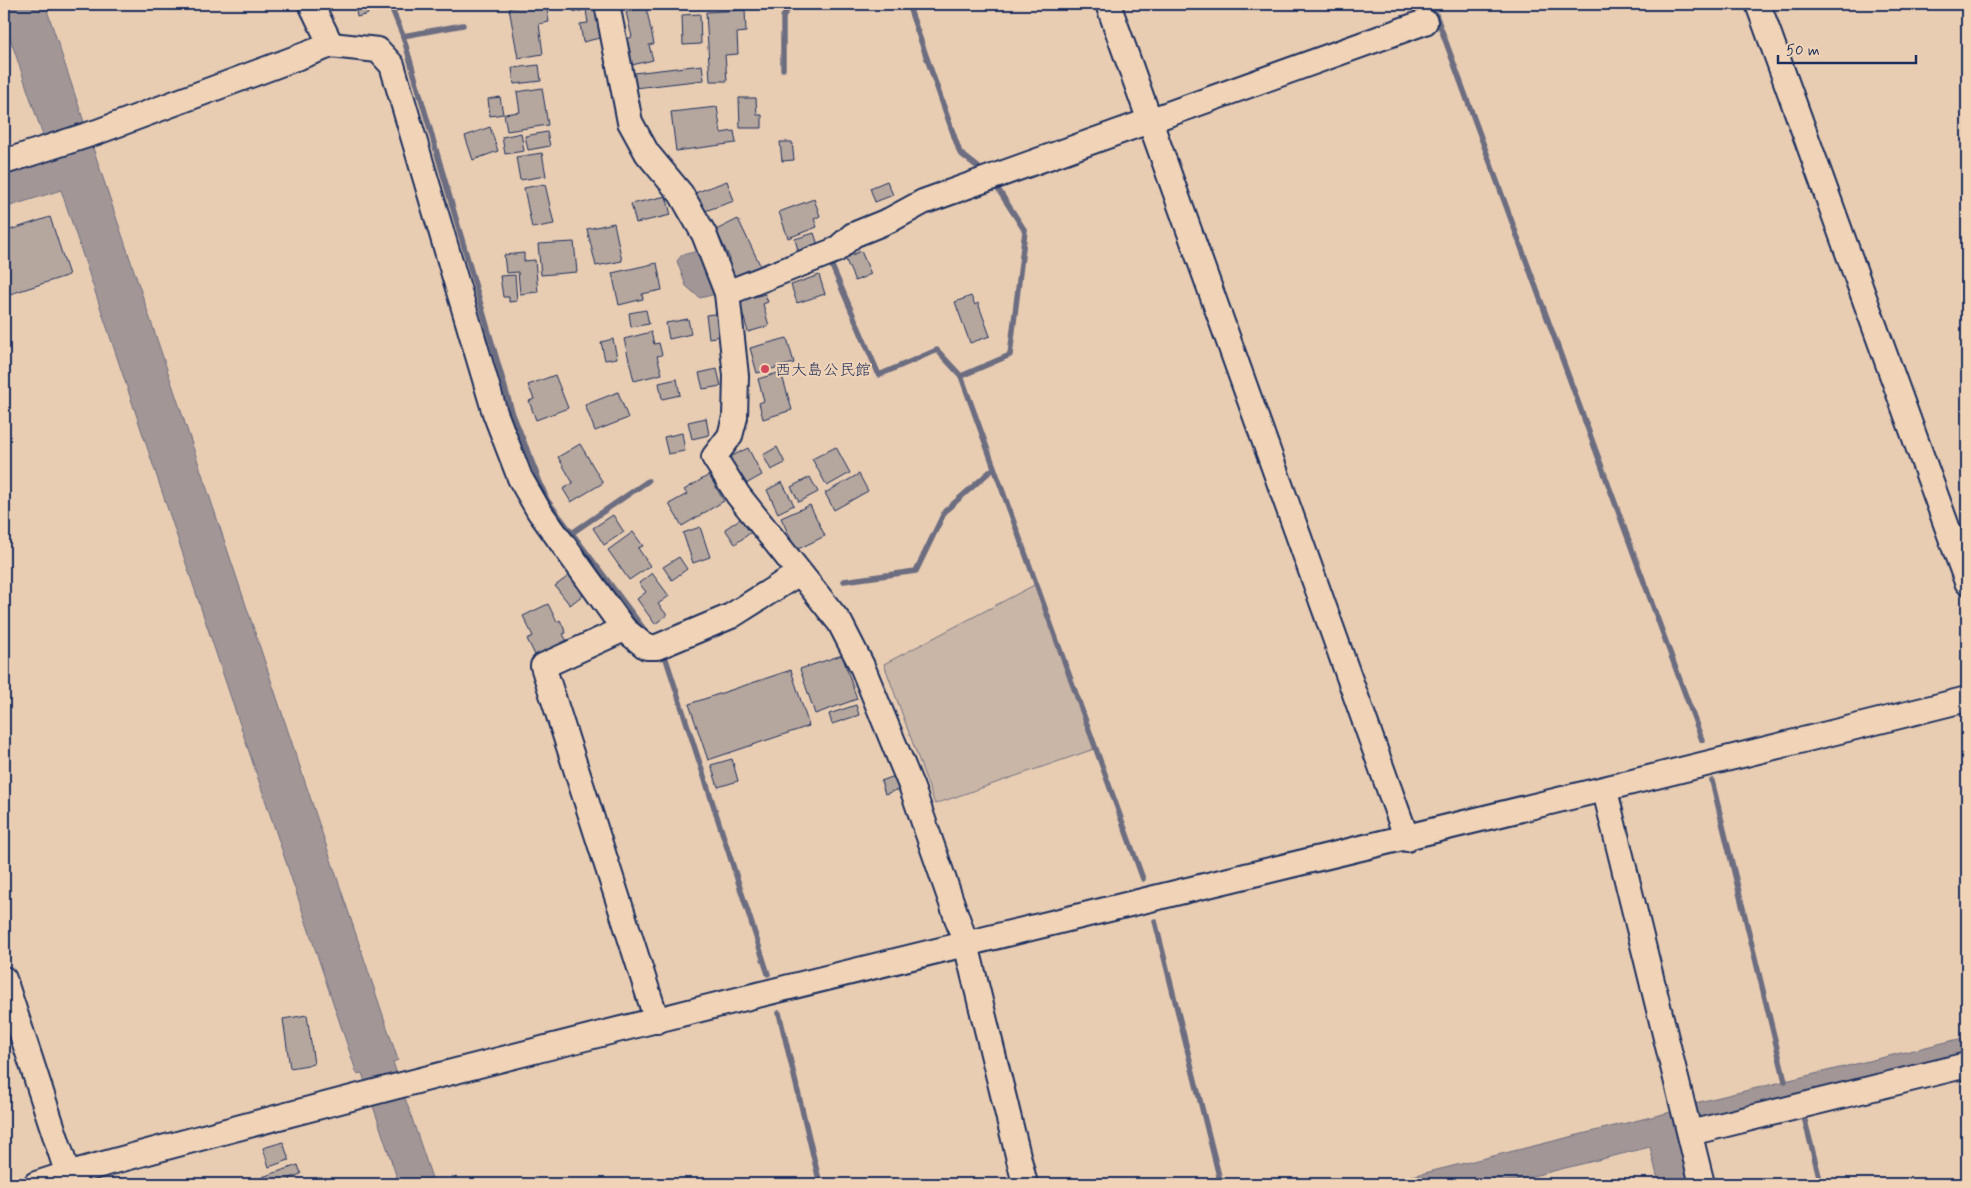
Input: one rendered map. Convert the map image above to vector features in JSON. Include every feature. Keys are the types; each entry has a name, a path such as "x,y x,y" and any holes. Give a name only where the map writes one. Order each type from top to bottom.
{"street":[{"path":"312,4 331,45"},
{"path":"607,4 630,122 648,153 681,194 704,234 727,293 736,376 735,417 730,436 714,457 738,495 840,623 862,666 912,788 966,944 1026,1184"},
{"path":"1108,4 1407,839"},
{"path":"1758,4 1967,582"},
{"path":"727,293 836,250 852,235 890,220 923,202 1425,22"},
{"path":"4,162 106,129 331,45 378,50 392,65 495,413 520,478 539,511 624,629 646,647 657,648 731,616 799,573"},
{"path":"624,629 543,666 657,1021"},
{"path":"36,1184 69,1179 359,1095 966,944 1605,791 1967,699"},
{"path":"1605,791 1702,1184"},
{"path":"4,979 69,1179"},
{"path":"1690,1133 1967,1065"}],"shaded area":[{"path":"4,4 45,4 84,122 73,126 80,148 92,145 398,1060 393,1062 434,1184 399,1184 362,1073 357,1074 61,190 4,208 4,174 60,155 52,133 43,136 4,20"},
{"path":"698,251 716,294 700,298 686,286 677,261 682,255"},
{"path":"1038,583 1097,748 935,804 884,664"},
{"path":"1967,1037 1967,1052 1698,1118 1695,1103"},
{"path":"1671,1112 1690,1184 1659,1184 1650,1147 1501,1184 1380,1184"}],"building":[{"path":"355,4 364,4 368,14 357,17"},
{"path":"546,4 549,22 539,24 543,54 518,58 509,8"},
{"path":"573,4 598,4 604,37 583,42 580,24 588,23 586,10 574,12"},
{"path":"646,7 654,44 649,45 653,60 632,65 626,39 632,37 626,12"},
{"path":"745,10 746,32 737,33 738,54 725,55 727,81 710,81 706,12"},
{"path":"700,14 701,44 683,45 682,15"},
{"path":"539,65 541,81 514,84 512,68"},
{"path":"702,65 704,80 635,88 634,73"},
{"path":"542,88 548,125 507,131 504,114 520,112 517,92"},
{"path":"500,97 503,114 490,116 488,99"},
{"path":"739,98 756,98 757,115 762,115 762,128 740,128"},
{"path":"717,107 721,133 734,131 736,143 676,151 671,112"},
{"path":"490,127 498,151 473,160 465,136"},
{"path":"547,132 550,146 528,150 525,136"},
{"path":"521,133 524,151 505,154 502,137"},
{"path":"780,142 792,142 794,160 782,161"},
{"path":"542,153 546,176 520,180 516,157"},
{"path":"727,181 734,201 702,212 695,193"},
{"path":"887,181 893,195 875,202 870,188"},
{"path":"545,184 554,224 532,228 524,188"},
{"path":"666,196 671,215 636,223 631,204"},
{"path":"814,199 820,216 814,219 817,227 788,238 779,212"},
{"path":"50,217 69,275 4,296 4,232"},
{"path":"738,219 761,267 735,280 725,261 730,259 716,230"},
{"path":"614,223 622,261 596,266 587,229"},
{"path":"814,233 819,248 799,254 795,239"},
{"path":"574,242 577,272 541,275 538,244"},
{"path":"861,251 871,274 855,281 845,258"},
{"path":"524,253 524,261 535,260 538,292 520,294 518,272 506,273 504,255"},
{"path":"657,263 662,290 642,294 643,299 619,305 612,273"},
{"path":"515,275 517,301 509,302 509,297 503,297 500,276"},
{"path":"819,275 825,294 797,303 791,285"},
{"path":"765,294 768,302 763,304 769,326 748,332 739,301"},
{"path":"971,296 975,305 978,303 990,336 970,343 955,302"},
{"path":"646,310 649,324 631,327 629,313"},
{"path":"722,313 725,335 709,338 706,315"},
{"path":"688,319 691,334 669,339 666,323"},
{"path":"651,332 654,344 659,343 662,355 657,356 662,374 634,381 624,339"},
{"path":"787,338 794,363 757,373 750,348"},
{"path":"613,339 617,358 605,360 601,342"},
{"path":"717,369 721,386 703,389 699,373"},
{"path":"781,372 792,410 763,419 759,403 764,401 758,379"},
{"path":"555,375 568,408 536,420 529,401 534,399 528,385"},
{"path":"677,379 680,395 662,399 659,383"},
{"path":"618,392 628,418 595,431 585,405"},
{"path":"706,418 709,435 692,439 688,422"},
{"path":"682,433 685,451 668,454 664,437"},
{"path":"580,444 603,483 571,502 563,489 573,483 558,457"},
{"path":"777,447 785,463 771,470 763,455"},
{"path":"836,447 850,473 827,486 812,459"},
{"path":"748,448 762,475 744,485 730,457"},
{"path":"859,474 868,491 834,510 825,493"},
{"path":"709,475 724,501 682,526 669,504 687,494 684,490"},
{"path":"810,477 818,492 799,502 791,487"},
{"path":"782,482 794,505 778,513 767,490"},
{"path":"810,505 825,536 796,550 781,518"},
{"path":"613,515 624,532 604,545 593,528"},
{"path":"743,517 753,531 735,544 725,529"},
{"path":"700,527 710,557 693,563 683,533"},
{"path":"633,532 643,546 638,548 650,566 629,580 608,550"},
{"path":"679,557 687,569 672,580 663,567"},
{"path":"574,572 588,591 570,605 555,586"},
{"path":"652,573 669,596 658,604 667,615 655,624 637,599 646,592 639,583"},
{"path":"548,604 557,622 560,620 566,633 563,634 568,643 537,659 527,639 533,636 523,616"},
{"path":"842,655 857,699 815,714 800,669"},
{"path":"791,670 809,726 708,760 689,704"},
{"path":"856,705 859,715 832,724 829,714"},
{"path":"732,759 738,781 718,787 711,765"},
{"path":"895,776 900,789 885,794 881,781"},
{"path":"307,1015 314,1064 290,1068 283,1019"},
{"path":"283,1142 289,1160 269,1167 263,1148"},
{"path":"298,1165 301,1174 290,1178 292,1184 264,1184 262,1177"}],"waterway":[{"path":"390,4 403,36 512,412 547,500 649,636"},
{"path":"783,69 783,17 791,4"},
{"path":"908,4 960,153 978,167"},
{"path":"1432,4 1702,740"},
{"path":"403,36 463,25"},
{"path":"998,189 1025,231 1010,355 961,376 1143,879"},
{"path":"832,266 879,375 937,350 961,376"},
{"path":"844,581 916,571 945,511 994,468"},
{"path":"572,533 648,481"},
{"path":"666,659 768,974"},
{"path":"1712,781 1785,1081"},
{"path":"1155,921 1221,1184"},
{"path":"779,1013 820,1184"},
{"path":"1804,1117 1821,1184"},
{"path":"1959,1184 1967,1182"}],"place":[{"name":"西大島公民館","path":"765,369"}]}
